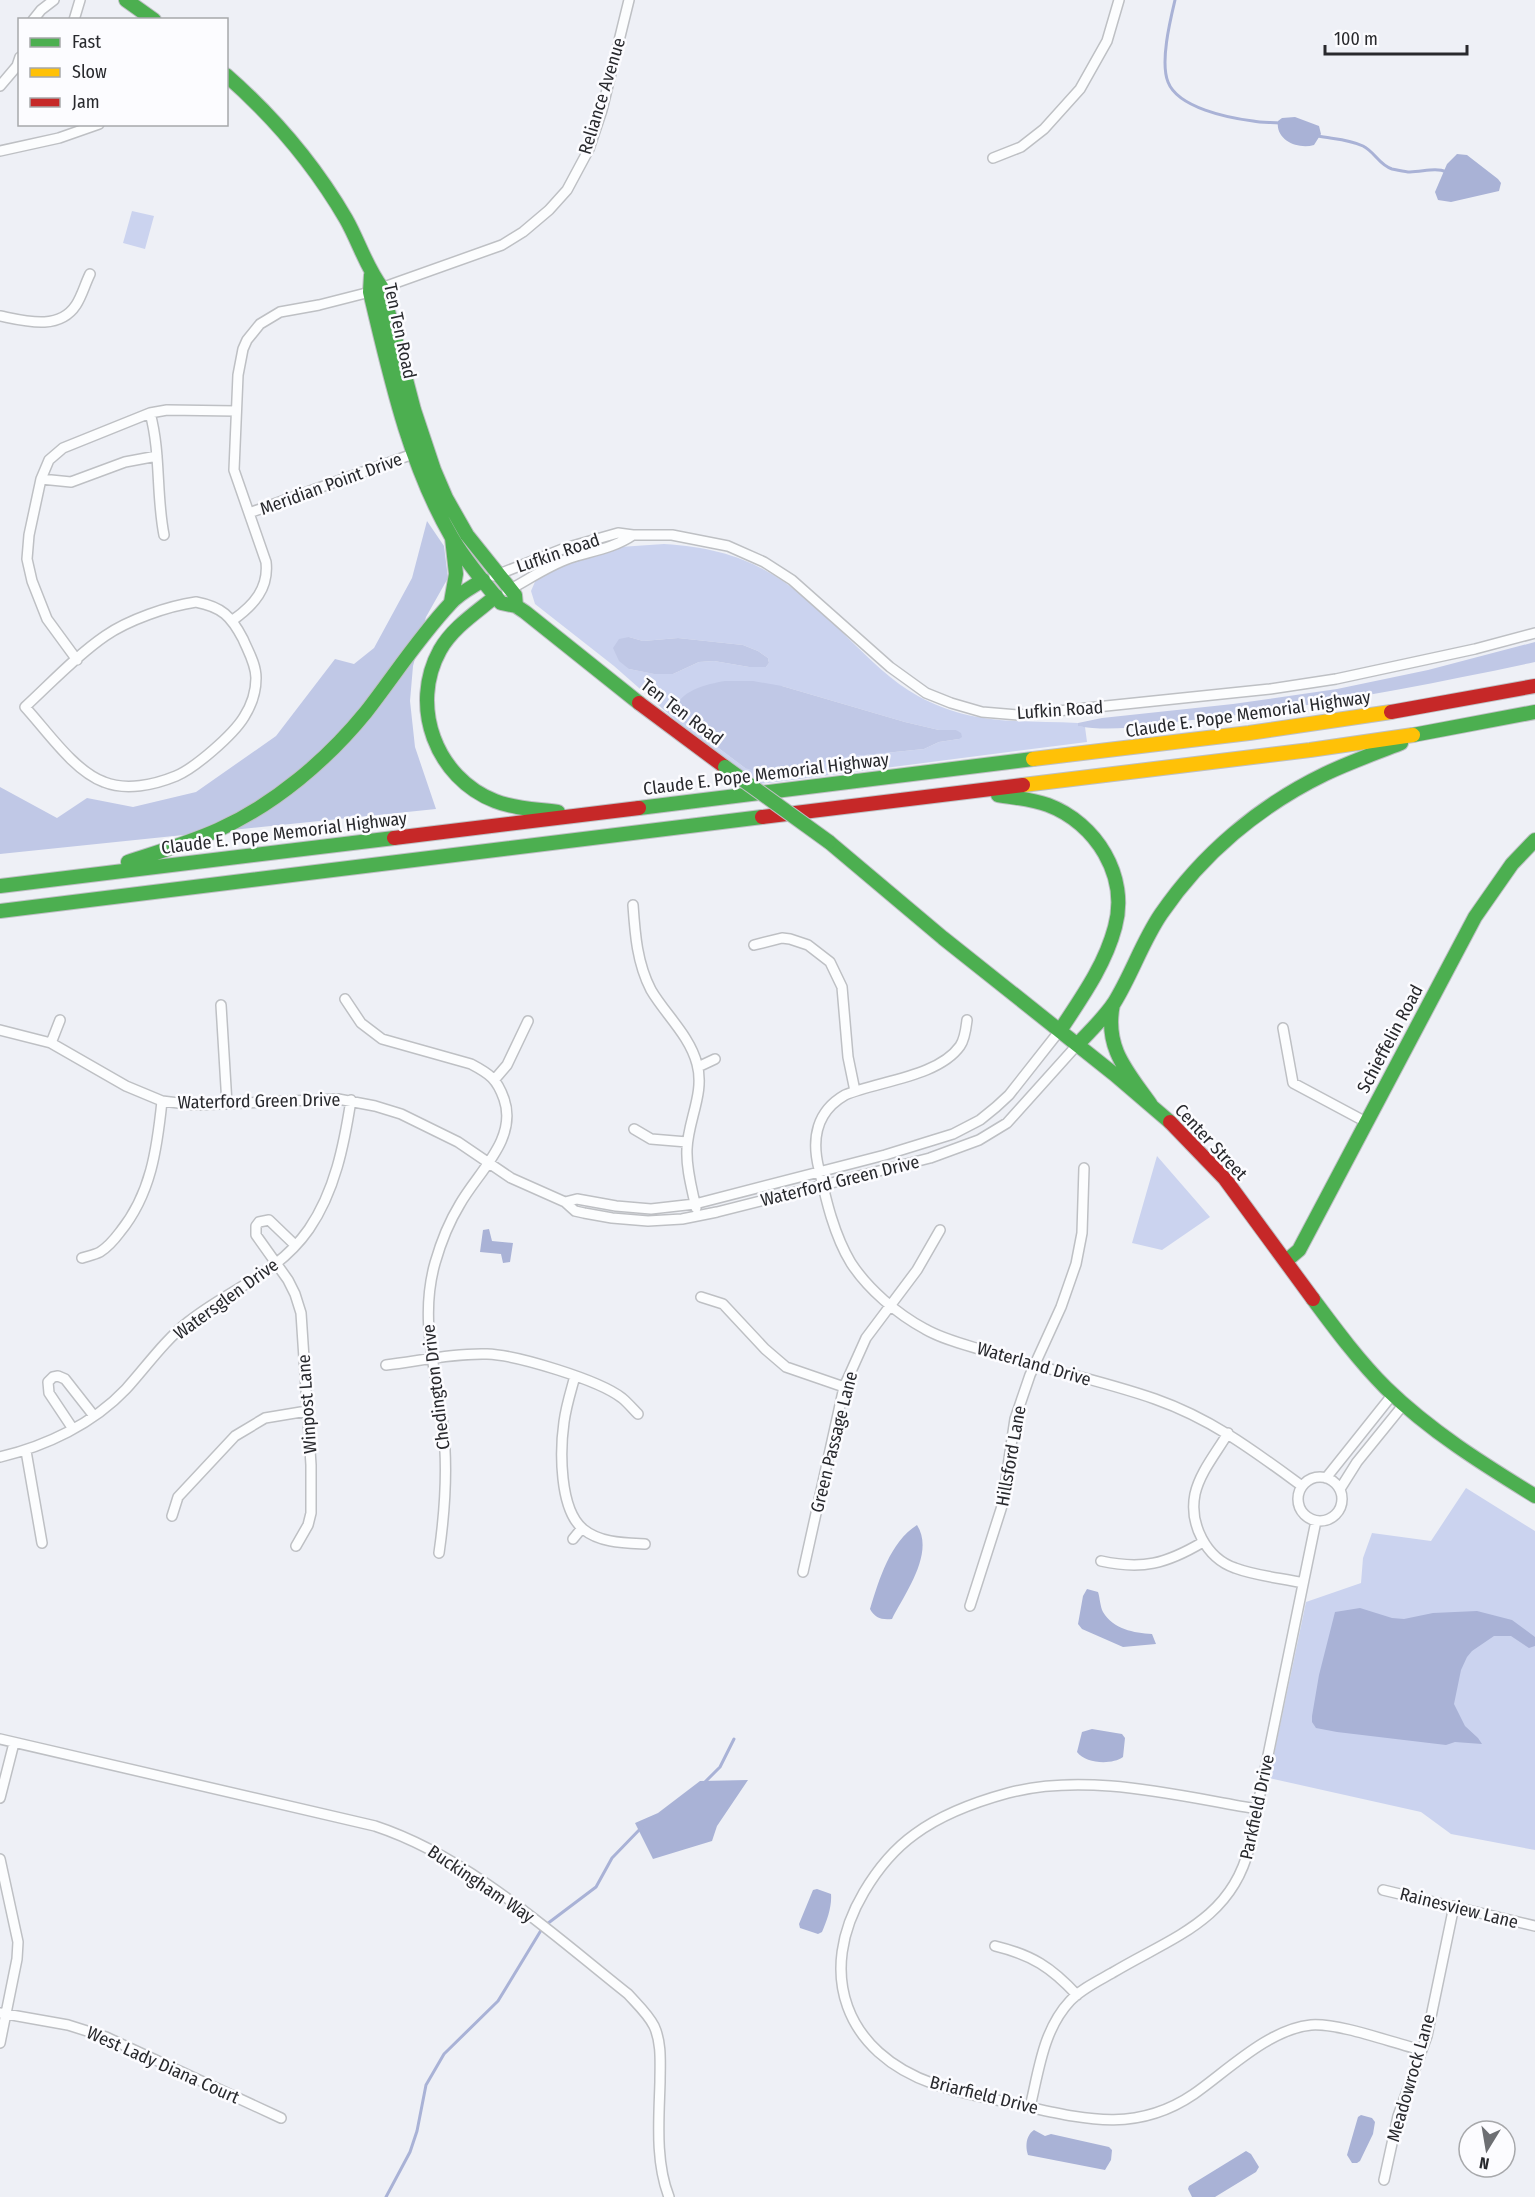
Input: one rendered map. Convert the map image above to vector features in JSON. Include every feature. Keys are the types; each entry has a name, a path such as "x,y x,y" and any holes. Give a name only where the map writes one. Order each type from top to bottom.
{"main road":[{"path":"126,0 151,18"},
{"name":"Ten Ten Road","path":"228,77 269,113 288,134 322,178 348,222 371,275 432,465 462,528 515,595 516,606"},
{"name":"Ten Ten Road","path":"376,290 405,430 413,454 452,538 501,603 516,606 725,767 829,842"},
{"path":"451,602 456,574 452,538"},
{"path":"90,874 179,846 218,830 249,814 281,792 333,749 365,713 451,602 483,580"},
{"path":"496,596 459,626 441,649 433,664 428,680 426,705 433,741 444,762 456,776 476,792 494,801 515,806 580,814"},
{"name":"Claude E. Pope Memorial Highway","path":"0,886 1249,733 1408,710 1535,686"},
{"path":"0,911 1320,749 1425,733 1535,712"},
{"path":"1151,1105 1116,1054 1108,1020 1113,1003 1140,948 1161,915 1194,871 1232,835 1272,805 1316,778 1425,733"},
{"path":"980,792 1050,806 1074,818 1095,836 1114,874 1118,892 1118,911 1110,945 1083,995 1061,1029"},
{"name":"Schieffelin Road","path":"1286,1261 1299,1250 1475,917 1512,864 1535,840"},
{"name":"Center Street","path":"829,842 957,950 1061,1029 1151,1105 1203,1156 1259,1223 1369,1370 1427,1423 1535,1496"},
{"path":"1078,1044 1113,1003"}],"street":[{"path":"35,18 54,0"},
{"path":"75,18 80,0"},
{"name":"Reliance Avenue","path":"233,620 252,605 261,594 266,581 266,562 234,470 238,375 243,349 260,324 280,312 319,305 376,290 502,245 523,232 562,197 579,169 600,118 630,0"},
{"path":"993,158 1021,147 1044,129 1080,89 1107,41 1119,0"},
{"path":"0,86 18,64"},
{"path":"0,151 59,138 93,126"},
{"path":"0,316 34,322 45,322 63,317 76,304 90,274"},
{"path":"77,660 47,619 27,559 29,535 41,478 49,460 63,448 150,413 167,410 236,411"},
{"path":"150,413 158,447 160,518 164,535"},
{"name":"Meridian Point Drive","path":"249,513 413,454"},
{"path":"41,478 71,482 125,462 157,456"},
{"name":"Lufkin Road","path":"483,580 565,548 618,533 691,537 728,546 764,561 792,580 890,667 926,693 982,712 1030,714 1270,689 1388,669 1535,633"},
{"name":"Lufkin Road","path":"496,596 539,571 570,558 622,542 633,535"},
{"path":"196,602 213,605 233,620 252,658 256,678 249,709 244,718 218,746 177,776 132,786 106,783 83,771 25,707 106,635 122,626 185,603 196,602"},
{"path":"633,905 638,955 645,976 651,990 691,1047 698,1066 699,1091 687,1142 689,1176 698,1216"},
{"path":"754,945 782,938 790,939 808,945 830,962 842,987 848,1057 855,1091"},
{"path":"345,999 361,1023 382,1039 471,1064 495,1079 507,1065 528,1021"},
{"path":"221,1005 227,1104"},
{"path":"51,1043 60,1020"},
{"name":"Waterland Drive","path":"968,1020 961,1046 945,1059 922,1071 855,1091 835,1101 819,1120 815,1148 819,1172 835,1226 851,1262 870,1286 926,1330 946,1339 1155,1399 1204,1419 1264,1457 1302,1486"},
{"path":"1283,1028 1293,1083 1366,1122"},
{"name":"Waterford Green Drive","path":"565,1202 577,1199 651,1209 695,1204 953,1134 980,1120 1009,1095 1061,1029"},
{"name":"Waterford Green Drive","path":"0,1030 51,1043 132,1089 162,1101 195,1105 325,1099 351,1100 375,1106 415,1119 458,1142 533,1189 565,1202 575,1211 632,1220 698,1216 930,1158 979,1140 1007,1123 1078,1044"},
{"path":"698,1066 715,1059"},
{"name":"Chedington Drive","path":"439,1553 445,1493 445,1457 443,1425 431,1359 428,1309 431,1277 452,1217 501,1143 508,1118 504,1099 495,1079"},
{"name":"Watersglen Drive","path":"0,1457 26,1451 73,1429 94,1416 125,1389 185,1324 276,1265 296,1245 308,1229 332,1184 351,1100"},
{"path":"82,1258 101,1251 111,1243 138,1205 154,1164 162,1101"},
{"path":"634,1129 651,1139 687,1142"},
{"name":"Hillsford Lane","path":"970,1606 1002,1506 1015,1419 1076,1264 1082,1233 1084,1168"},
{"name":"Winpost Lane","path":"296,1245 269,1220 259,1222 256,1226 256,1235 288,1280 301,1313 311,1465 311,1513 308,1525 296,1546"},
{"name":"Green Passage Lane","path":"803,1572 844,1387 866,1338 916,1270 940,1230"},
{"path":"701,1297 723,1304 765,1349 786,1367 844,1387"},
{"path":"386,1365 475,1354 500,1355 574,1376 608,1390 621,1398 638,1414"},
{"path":"73,1429 49,1393 48,1382 53,1377 58,1376 65,1379 94,1416"},
{"path":"574,1376 566,1407 563,1432 564,1476 568,1507 574,1520 582,1528 603,1539 645,1544"},
{"path":"1326,1478 1393,1394"},
{"path":"1340,1490 1357,1462 1404,1404"},
{"path":"172,1516 178,1497 235,1436 265,1418 307,1411"},
{"path":"1228,1433 1205,1471 1195,1494 1195,1520 1203,1542 1222,1562 1236,1569 1303,1583"},
{"path":"26,1451 42,1543"},
{"path":"1313,1478 1326,1478 1336,1484 1340,1490 1342,1503 1340,1510 1330,1519 1316,1521 1309,1518 1299,1507 1298,1499 1302,1486 1313,1478"},
{"name":"Parkfield Drive","path":"1030,2107 1048,2037 1060,2015 1077,1995 1203,1920 1222,1903 1235,1886 1246,1862 1316,1521"},
{"path":"573,1539 582,1528"},
{"path":"1101,1561 1124,1566 1151,1565 1203,1542"},
{"name":"Buckingham Way","path":"0,1739 375,1826 411,1838 466,1869 628,1994 642,2008 655,2027 660,2054 659,2140 662,2172 669,2197"},
{"path":"0,1798 14,1743"},
{"name":"Briarfield Drive","path":"1257,1809 1112,1786 1076,1784 1023,1789 976,1803 939,1819 914,1834 889,1857 854,1910 842,1951 841,1971 845,1998 855,2024 875,2050 893,2064 920,2079 952,2090 1098,2121 1125,2120 1150,2115 1187,2098 1243,2055 1283,2034 1305,2026 1335,2027 1422,2050"},
{"path":"0,1859 18,1942 17,1959 3,2013 0,2043"},
{"name":"Rainesview Lane","path":"1383,1890 1535,1926"},
{"name":"Meadowrock Lane","path":"1384,2180 1398,2116 1422,2050 1454,1906"},
{"path":"995,1946 1017,1951 1042,1963 1077,1995"},
{"name":"West Lady Diana Court","path":"3,2013 68,2025 106,2037 281,2118"}],"shaded area":[{"path":"1295,117 1319,126 1321,134 1314,145 1295,145 1280,133 1278,121 1282,118"},
{"path":"1457,154 1467,155 1498,179 1501,183 1499,191 1451,202 1438,200 1435,192 1447,164"},
{"path":"132,211 154,216 145,249 123,243"},
{"path":"427,521 444,546 448,578 426,617 413,666 410,701 415,747 436,809 0,854 0,787 57,818 87,798 133,807 196,792 276,736 335,659 354,664 374,648 412,578"},
{"path":"664,544 694,547 721,552 744,560 787,584 827,617 882,670 918,696 938,706 977,717 996,720 1078,723 1079,726 1085,727 1087,742 760,784 689,732 614,666 535,604 531,591 537,577 597,552 620,547","holes":["629,637 643,641 678,638 743,645 758,651 768,658 769,663 766,667 749,667 714,661 699,662 673,674 655,674 629,669","782,686 905,722 939,730 956,730 959,739 939,742 924,749 820,762 745,768 676,716"]},
{"path":"629,637 643,641 678,638 743,645 758,651 768,658 769,663 766,667 749,667 714,661 699,662 673,674 654,674 629,669 619,661 613,648 619,639"},
{"path":"1535,642 1535,662 1407,688 1322,703 1150,726 1106,729 1078,726 1078,723 1102,718 1233,704 1337,689 1428,670"},
{"path":"725,681 753,681 782,686 905,722 939,730 956,730 961,733 962,737 939,742 924,749 846,757 785,771 758,772 745,768 676,716 679,701 685,695 709,684"},
{"path":"1157,1156 1210,1217 1162,1250 1132,1243"},
{"path":"489,1229 492,1241 513,1243 510,1262 503,1263 501,1254 480,1252 483,1230"},
{"path":"1466,1488 1535,1531 1535,1850 1451,1834 1421,1812 1269,1778 1306,1602 1361,1583 1363,1558 1372,1533 1431,1541"},
{"path":"917,1525 922,1536 923,1548 916,1573 892,1619 879,1618 870,1609 882,1574 900,1541"},
{"path":"1087,1589 1098,1592 1103,1612 1112,1622 1131,1631 1152,1634 1156,1644 1123,1647 1082,1629 1078,1624 1083,1596"},
{"path":"1360,1608 1392,1618 1404,1619 1433,1613 1477,1611 1512,1620 1535,1637 1535,1646 1529,1648 1511,1636 1494,1636 1467,1657 1461,1670 1454,1704 1465,1726 1482,1744 1455,1742 1446,1745 1316,1728 1312,1722 1312,1716 1319,1675 1335,1612"},
{"path":"1092,1729 1122,1734 1125,1738 1123,1757 1118,1760 1099,1762 1081,1756 1077,1752 1082,1732"},
{"path":"748,1780 717,1826 712,1841 653,1859 635,1823 658,1813 700,1781"},
{"path":"817,1889 831,1894 827,1918 822,1932 818,1934 800,1928 799,1924 813,1890"},
{"path":"1361,2115 1372,2118 1375,2122 1373,2134 1360,2161 1352,2163 1347,2155 1358,2117"},
{"path":"1034,2130 1045,2136 1051,2134 1109,2147 1112,2150 1111,2160 1105,2170 1028,2155 1027,2141"},
{"path":"1246,2151 1251,2154 1259,2167 1256,2172 1215,2197 1192,2197 1189,2186"}],"waterway":[{"path":"1175,0 1165,64 1168,82 1174,91 1193,105 1218,114 1256,122 1280,123"},
{"path":"1318,136 1363,146 1384,165 1392,169 1408,172 1433,170 1447,172"},
{"path":"705,1782 720,1767 734,1739"},
{"path":"386,2197 410,2152 417,2131 426,2085 444,2054 498,2001 543,1927 596,1887 612,1858 642,1827"}],"traffic: fast":[{"path":"126,0 151,18"},
{"path":"228,77 260,107 307,160 346,219 371,272 382,288 414,410 446,498 467,535 515,595 516,606"},
{"path":"371,275 370,292 402,417 423,478 456,545 501,603 516,606 525,612 639,703"},
{"path":"451,602 456,574 452,538"},
{"path":"128,862 218,830 260,807 299,779 351,730 453,600 483,580"},
{"path":"496,596 458,627 440,650 431,672 427,694 428,716 434,738 443,758 457,776 474,790 510,806 558,812"},
{"path":"1413,735 1535,712"},
{"path":"1078,1044 1114,1003 1161,914 1177,892 1214,852 1255,817 1301,787 1334,770 1401,743"},
{"path":"639,808 1033,759"},
{"path":"725,767 829,842"},
{"path":"998,795 1042,803 1065,813 1081,824 1094,838 1113,871 1118,908 1111,941 1092,980 1061,1029"},
{"path":"0,911 762,817"},
{"path":"0,886 394,838"},
{"path":"1286,1261 1299,1250 1475,917 1512,864 1535,840"},
{"path":"829,842 943,938 1114,1074 1170,1122"},
{"path":"1113,1004 1111,1020 1115,1046 1126,1070 1151,1105"},
{"path":"1313,1299 1366,1367 1403,1404 1458,1446 1535,1496"}],"traffic: slow":[{"path":"1033,759 1249,733 1391,712"},
{"path":"1023,785 1413,735"}],"traffic: jam":[{"path":"1391,712 1535,686"},
{"path":"639,703 725,767"},
{"path":"762,817 1023,785"},
{"path":"394,838 639,808"},
{"path":"1170,1122 1225,1179 1313,1299"}]}
